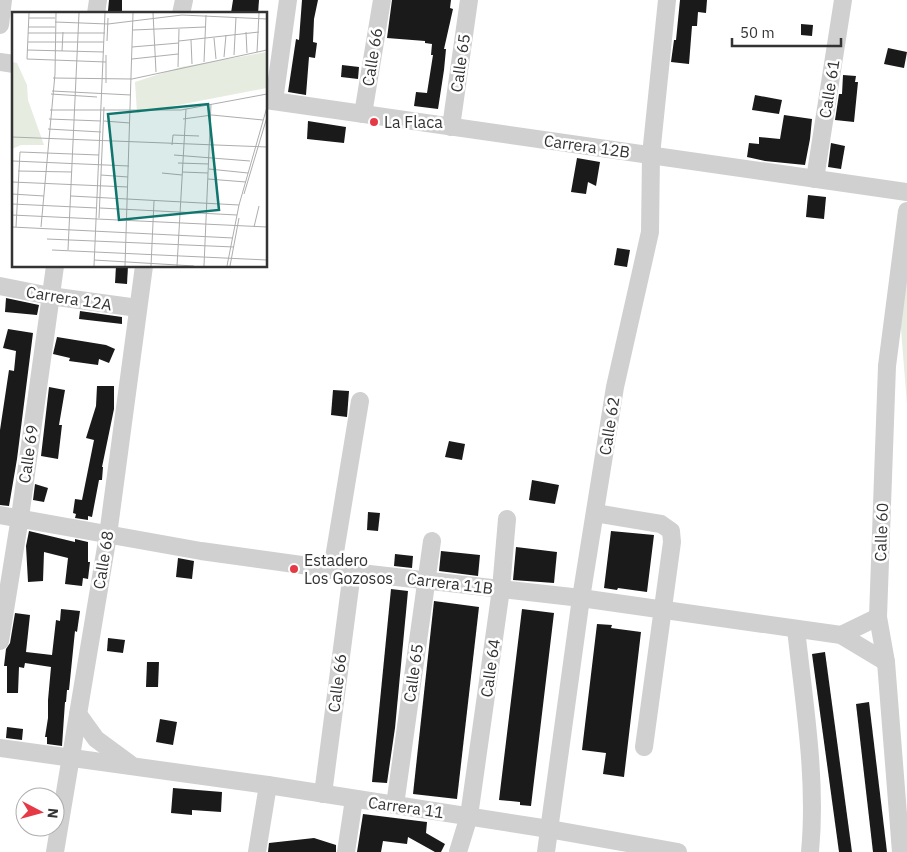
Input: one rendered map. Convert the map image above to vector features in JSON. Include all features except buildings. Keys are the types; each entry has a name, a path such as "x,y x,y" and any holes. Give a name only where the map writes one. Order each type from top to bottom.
{"street":[{"path":"0,25 4,0"},
{"path":"270,101 288,0"},
{"name":"Calle 66","path":"363,114 382,0"},
{"name":"Calle 65","path":"451,127 469,0"},
{"name":"Calle 62","path":"546,852 581,598 615,387 650,232 651,155 667,0"},
{"name":"Calle 61","path":"815,179 843,0"},
{"name":"Carrera 12B","path":"270,101 907,192"},
{"name":"Calle 60","path":"901,852 886,662 878,617 887,366 907,211"},
{"name":"Calle 69","path":"0,641 20,518 55,268"},
{"name":"Calle 68","path":"55,852 108,535 144,268"},
{"name":"Carrera 12A","path":"0,286 50,296 138,308"},
{"path":"332,570 360,401"},
{"path":"595,513 661,524 671,531 672,542 644,747"},
{"name":"Carrera 11B","path":"0,514 201,551 332,570 581,598 841,635 886,662"},
{"name":"Calle 64","path":"458,852 469,816 501,589 507,519"},
{"name":"Calle 65","path":"395,804 432,541"},
{"name":"Calle 66","path":"323,794 352,572"},
{"path":"841,635 878,617"},
{"path":"796,629 812,789 813,822 810,852"},
{"name":"Carrera 11","path":"78,714 96,739 133,766"},
{"name":"Carrera 11","path":"0,748 268,785 354,800 395,804 678,852"},
{"path":"257,852 268,785"},
{"path":"346,852 354,800"}],"shaded area":[{"path":"894,241 907,242 907,404"}],"place":[{"name":"La Flaca","path":"374,122"},
{"name":"Estadero Los Gozosos","path":"294,569"}]}
